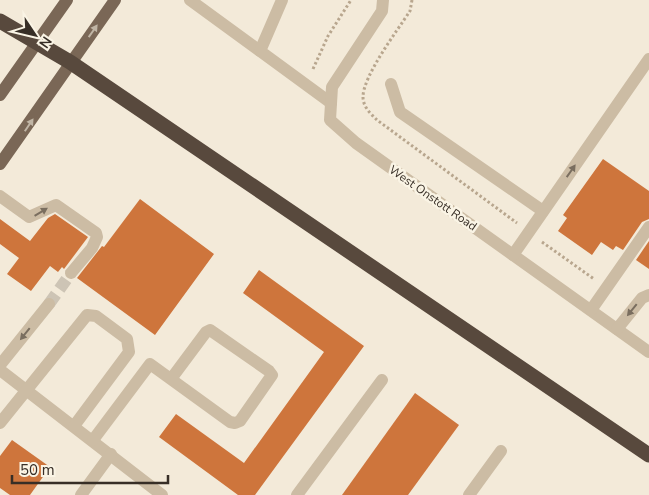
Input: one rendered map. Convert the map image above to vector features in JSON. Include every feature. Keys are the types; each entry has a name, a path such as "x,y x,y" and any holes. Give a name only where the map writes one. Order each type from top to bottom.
{"highway":[{"path":"0,21 70,62 649,455"}],"main road":[{"path":"0,95 68,0"},
{"path":"0,164 115,0"}],"street":[{"path":"190,0 331,103"},
{"name":"West Onstott Road","path":"383,0 382,11 332,87 330,120 356,143 649,352"},
{"path":"260,51 278,1"},
{"path":"513,255 649,59"},
{"path":"392,84 400,112 543,212"},
{"path":"0,196 29,217 56,205 96,232 97,237 92,248 71,274"},
{"path":"591,310 649,227"},
{"path":"617,329 642,298 649,295"},
{"path":"0,365 49,304"},
{"path":"0,423 25,389 87,315 96,316 127,338 129,352 74,426"},
{"path":"93,440 150,364 230,422 235,423 240,420 272,375 210,330 206,332 171,379"},
{"path":"0,370 162,495"},
{"path":"297,495 382,380"},
{"path":"469,495 501,451"},
{"path":"81,495 111,454"}],"building":[{"path":"603,159 649,191 649,219 642,222 623,250 616,246 613,250 601,242 592,255 558,231 567,218 563,215"},
{"path":"140,199 214,254 155,335 77,278 102,246 104,247"},
{"path":"55,214 88,237 64,269 62,267 58,272 50,266 31,291 7,274 19,258 0,244 0,219 30,241 48,218"},
{"path":"649,241 649,269 636,260"},
{"path":"259,270 364,346 255,495 238,495 159,437 176,414 244,463 324,352 243,293"},
{"path":"415,393 459,425 408,495 342,495"},
{"path":"12,440 50,467 30,495 10,495 0,488 0,456"}],"tunnel":[{"path":"49,304 71,273"}]}
